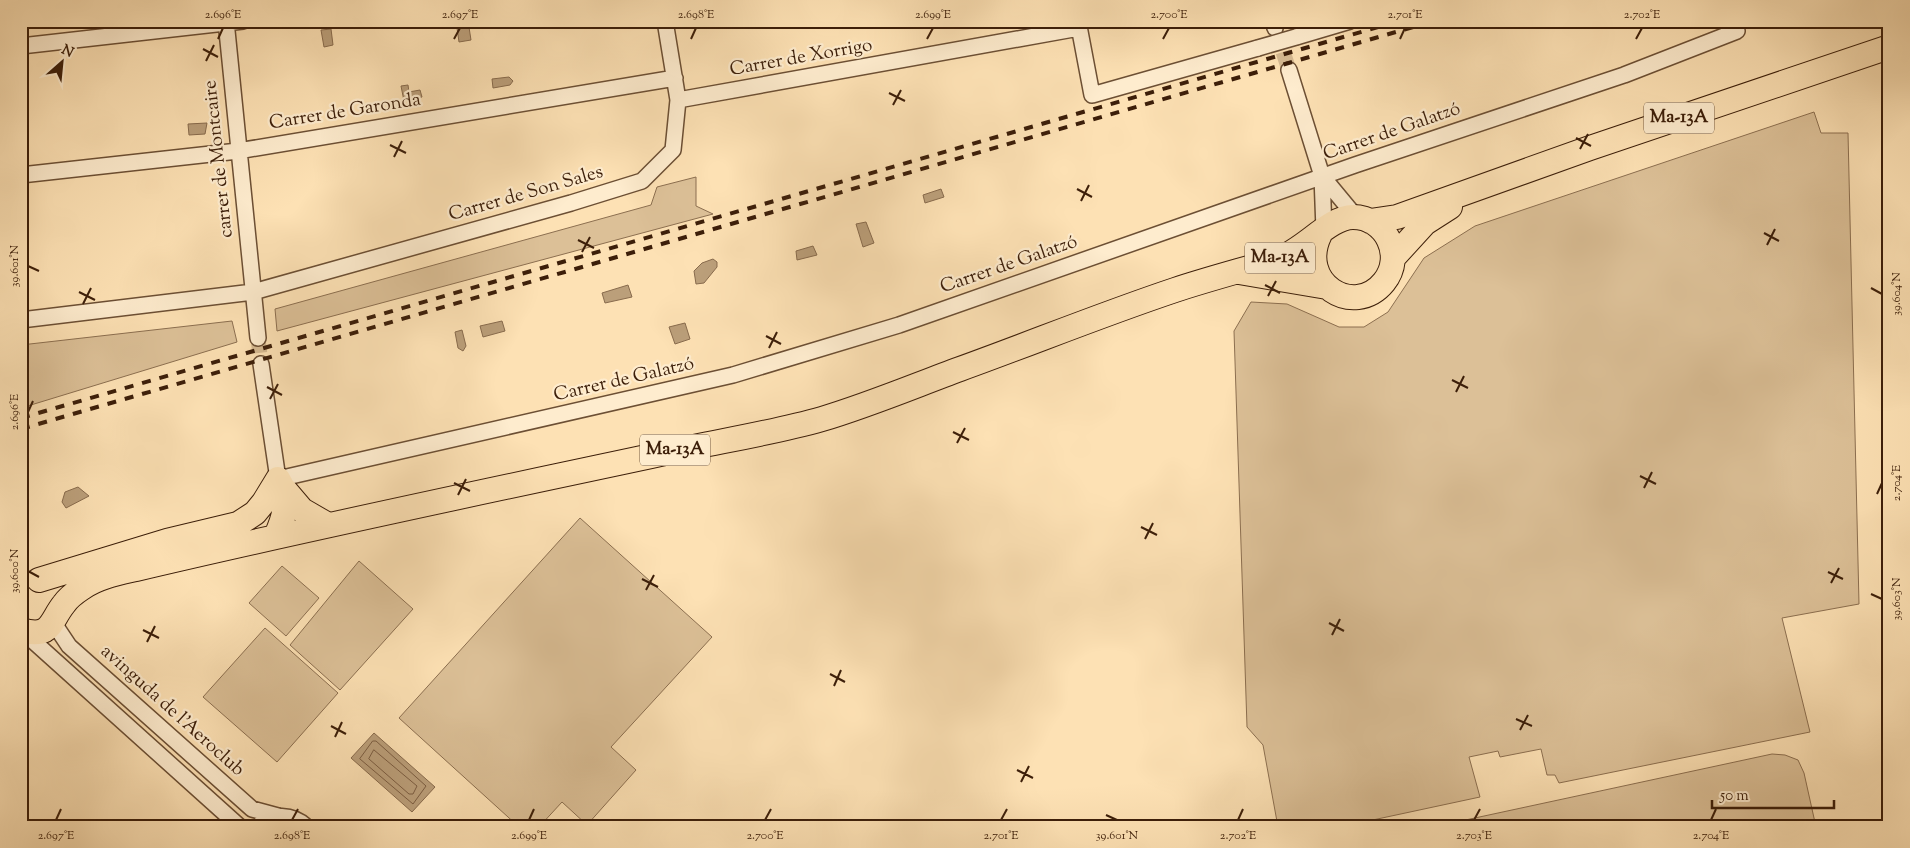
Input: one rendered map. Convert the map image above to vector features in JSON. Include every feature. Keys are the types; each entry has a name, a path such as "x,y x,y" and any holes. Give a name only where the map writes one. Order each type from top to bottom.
{"main road":[{"name":"Ma-13A","path":"1363,219 1397,216 1590,148 1889,47"},
{"name":"Ma-13A","path":"1393,258 1425,223 1469,192"},
{"path":"1363,219 1387,236 1393,258 1391,270 1385,281 1375,290 1364,295 1350,297 1338,294 1317,278 1314,267 1315,244 1322,232 1335,221 1363,219"},
{"name":"Ma-13A","path":"36,582 100,578 276,536 821,419 1172,291 1285,256 1322,232"},
{"name":"Ma-13A","path":"1235,271 1327,287"},
{"path":"282,485 302,510 328,525"},
{"path":"276,536 286,508 282,485"},
{"path":"36,582 167,541 238,524 255,513 282,485"},
{"path":"21,630 37,632 49,627 63,604 84,586 100,578"},
{"path":"36,582 56,594 57,616"}],"street":[{"path":"21,46 243,21"},
{"name":"Carrer de Son Sales","path":"21,320 253,292 571,204 642,181 673,150 678,100 665,21"},
{"path":"1079,25 1092,95 1350,21"},
{"name":"carrer de Montcaire","path":"226,23 258,338"},
{"name":"Carrer de Xorrigo","path":"678,100 1079,25"},
{"name":"Carrer de Galatzó","path":"282,485 733,375 899,325 1322,176 1624,76 1737,31"},
{"path":"1288,70 1322,176 1322,232"},
{"name":"Carrer de Garonda","path":"21,175 238,151 675,78"},
{"path":"1322,176 1363,219"},
{"path":"261,364 282,485"},
{"name":"avinguda de l'Aeroclub","path":"57,616 57,628 68,646 252,809 297,819 307,827"},
{"path":"21,630 240,827"},
{"path":"257,827 268,819 278,816"}],"shaded area":[{"path":"1814,112 1821,133 1848,133 1859,604 1782,618 1810,732 1559,783 1555,775 1547,775 1541,749 1500,757 1498,751 1469,757 1480,797 1340,827 1278,827 1263,745 1247,727 1234,331 1251,302 1287,304 1339,327 1364,327 1388,312 1424,258 1475,226"},
{"path":"696,177 696,206 713,214 277,331 275,309 651,205 657,187"},
{"path":"232,321 237,342 21,408 21,345"},
{"path":"580,518 712,637 611,747 636,770 587,825 562,802 539,827 519,827 399,718"},
{"path":"359,561 413,609 340,690 290,645"},
{"path":"282,566 319,598 286,636 249,603"},
{"path":"265,628 338,693 277,762 203,697"},
{"path":"1772,754 1785,755 1798,760 1804,773 1816,827 1433,827"}],"water":[{"path":"456,21 468,21 471,40 459,42"},
{"path":"331,29 333,45 324,47 321,30"},
{"path":"509,77 513,81 510,85 493,88 492,79"},
{"path":"408,85 409,92 420,90 422,97 404,101 401,86"},
{"path":"207,123 205,134 189,135 188,124"},
{"path":"941,189 944,197 925,203 923,195"},
{"path":"866,222 874,243 863,247 856,224"},
{"path":"813,246 817,255 797,260 796,251"},
{"path":"713,259 717,262 717,267 704,283 696,284 694,271 702,263"},
{"path":"628,285 632,297 605,303 602,293"},
{"path":"502,321 505,331 483,337 480,326"},
{"path":"685,323 690,339 675,344 669,327"},
{"path":"462,330 466,346 463,351 458,348 455,332"},
{"path":"78,487 89,496 66,508 62,502 65,492"},
{"path":"374,733 435,787 412,812 351,758"}],"tunnel":[{"path":"1276,30 1289,70"},
{"path":"258,338 261,364"}],"railway":[{"path":"21,418 1399,21"},
{"path":"21,429 1434,21"}]}
